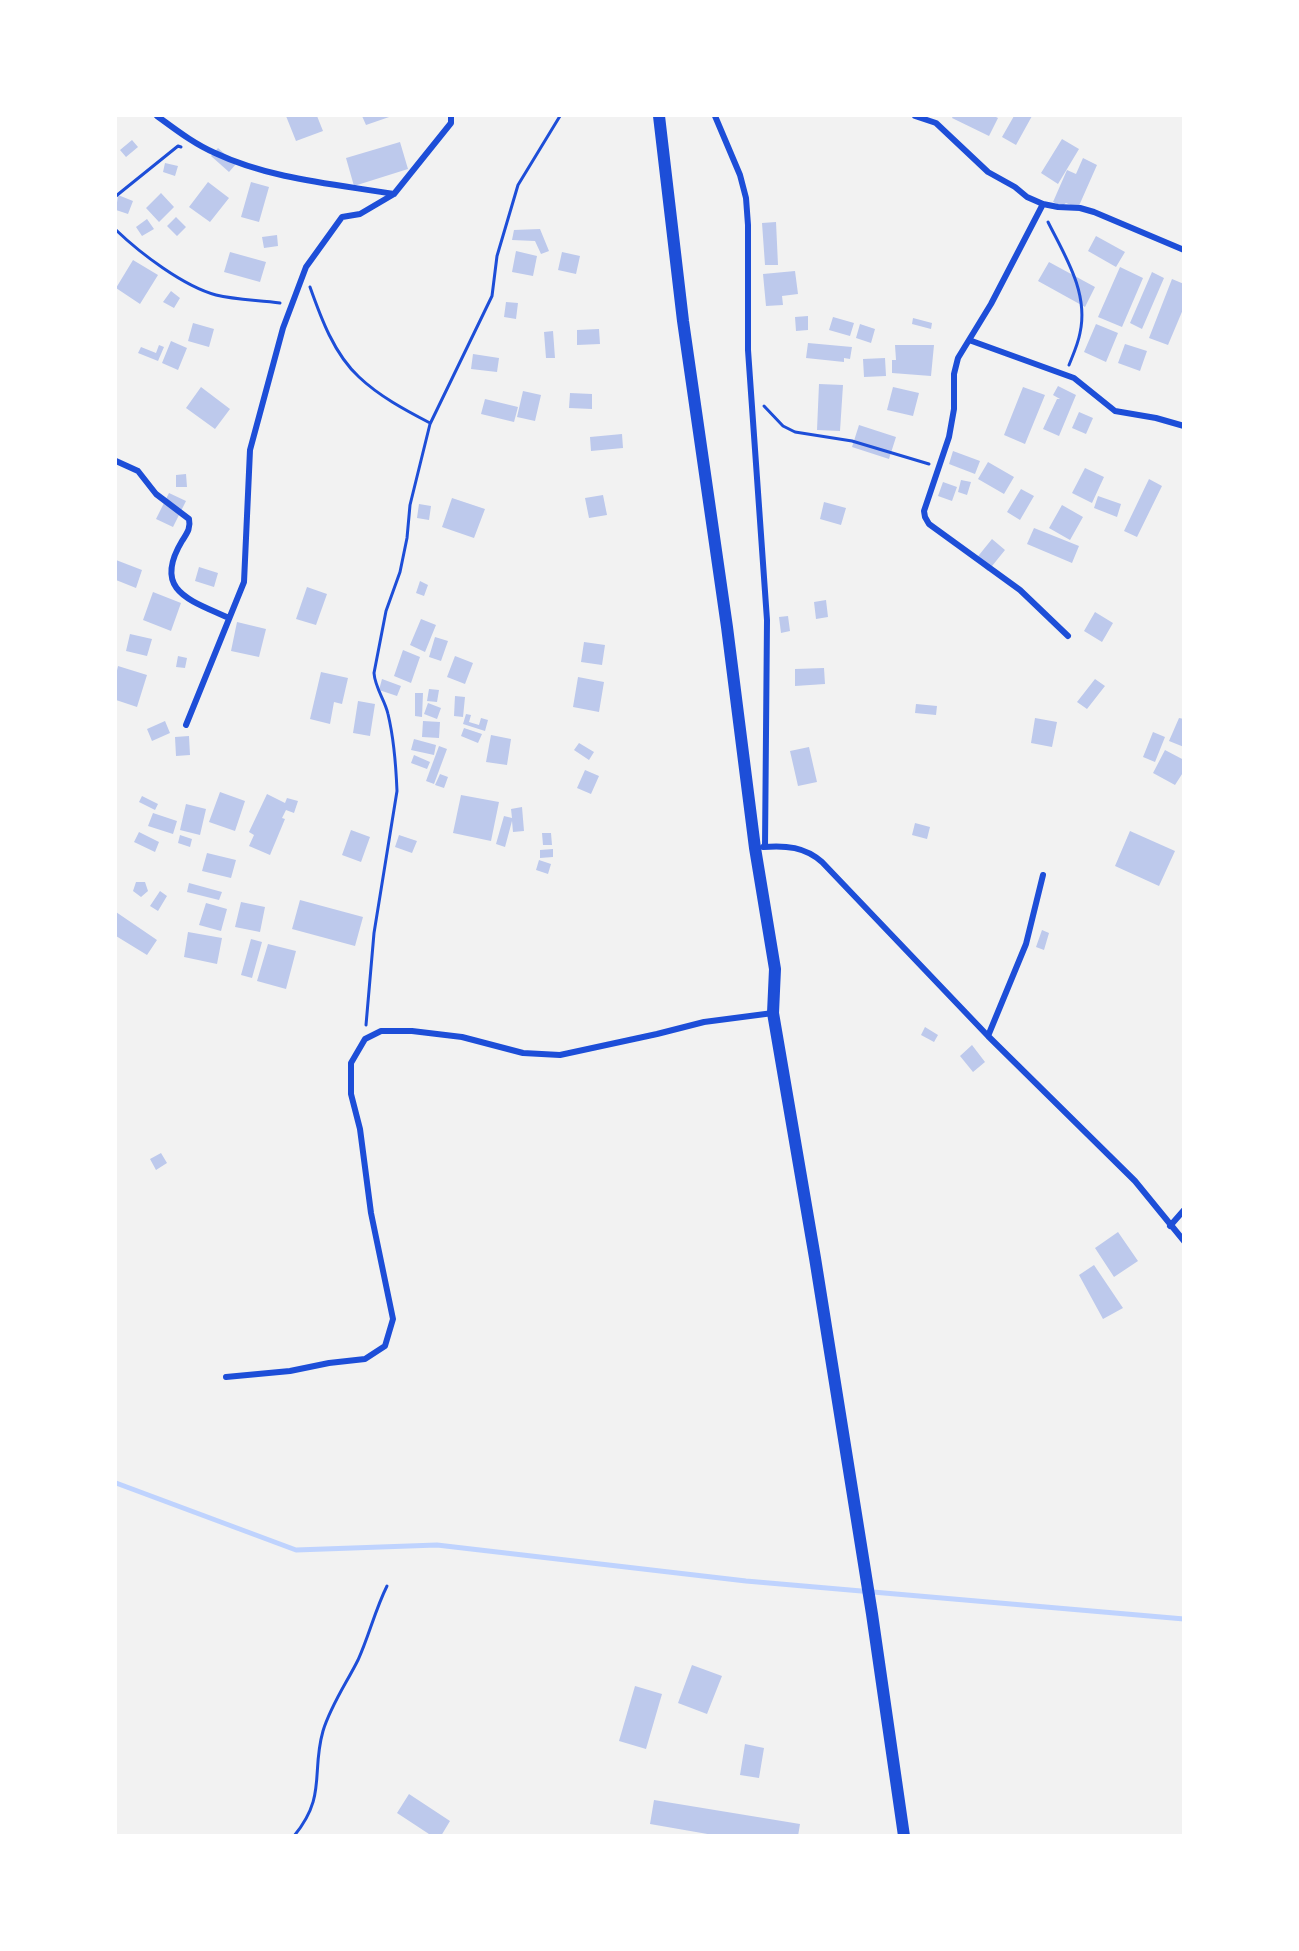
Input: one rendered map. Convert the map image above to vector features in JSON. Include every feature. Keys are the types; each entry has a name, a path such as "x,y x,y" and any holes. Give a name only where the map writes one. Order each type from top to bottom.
{"highway":[{"path":"658,116 685,333 760,847 775,969 773,1013 872,1614 904,1836"}],"street":[{"path":"157,116 200,146 260,171 394,194"},
{"path":"186,725 244,582 250,450 291,304 306,267 342,217 360,214 394,194 451,123 452,116"},
{"path":"715,116 740,175 746,198 748,225 748,350 768,620 760,847 803,849 814,855 988,1036 1135,1181 1184,1241"},
{"path":"915,116 936,123 988,172 1015,187 1027,197 1043,204 1094,212 1184,250"},
{"path":"1043,204 986,314 958,358 954,374 954,409 950,436 925,506 925,517 927,521 1020,590 1068,636"},
{"path":"969,340 1074,378 1115,411 1156,418 1184,426"},
{"path":"116,461 138,471 156,494 189,519 190,528 172,561 171,575 174,585 185,596 229,618"},
{"path":"988,1036 1026,944 1043,875"},
{"path":"226,1377 290,1371 365,1359 386,1346 393,1319 371,1213 360,1129 351,1094 351,1064 365,1039 381,1031 412,1031 462,1037 523,1053 560,1055 704,1022 773,1013"},
{"path":"1170,1226 1184,1210"}],"path":[{"path":"365,1039 374,933 397,791 388,712 375,682 374,673 386,611 400,572 407,538 410,505 430,424 492,296 497,256 518,184 560,116"},
{"path":"116,196 178,147 187,148"},
{"path":"1043,204 1047,221 1074,276 1082,300 1081,333 1066,375"},
{"path":"116,230 133,247 182,280 216,295 291,304"},
{"path":"306,267 318,310 339,353 357,376 369,387 430,424"},
{"path":"752,400 765,406 783,426 795,432 852,441 940,468"},
{"path":"294,1836 307,1819 315,1797 320,1742 328,1718 357,1661 387,1586"}],"building":[{"path":"286,116 317,116 323,131 296,141"},
{"path":"362,116 392,116 366,125"},
{"path":"953,116 994,116 998,118 989,136 952,118"},
{"path":"1014,116 1032,116 1016,145 1002,137"},
{"path":"1062,139 1079,149 1058,184 1041,173"},
{"path":"132,140 138,147 126,157 120,150"},
{"path":"400,142 408,169 354,186 346,158"},
{"path":"218,148 236,164 229,172 211,156"},
{"path":"1083,158 1097,165 1078,208 1066,203 1062,206 1053,202 1067,170 1076,174"},
{"path":"165,163 178,166 175,176 163,172"},
{"path":"208,182 229,198 210,222 189,207"},
{"path":"251,182 269,187 259,222 241,217"},
{"path":"161,193 174,207 159,222 146,208"},
{"path":"118,195 133,201 128,214 116,210"},
{"path":"176,217 186,227 177,236 167,226"},
{"path":"147,219 154,229 142,236 136,227"},
{"path":"776,222 778,265 765,265 762,223"},
{"path":"540,229 549,251 541,254 535,241 512,240 514,230"},
{"path":"277,235 278,246 264,248 262,237"},
{"path":"1096,236 1125,252 1116,267 1088,251"},
{"path":"516,251 537,256 533,276 512,272"},
{"path":"230,252 266,262 260,282 224,272"},
{"path":"562,252 580,256 576,274 558,270"},
{"path":"133,260 158,275 140,304 116,288"},
{"path":"1049,262 1095,287 1085,307 1038,281"},
{"path":"1120,267 1143,278 1122,327 1098,317"},
{"path":"795,271 798,294 782,296 783,305 766,306 763,274"},
{"path":"1152,272 1164,278 1142,329 1130,323"},
{"path":"1172,279 1184,284 1184,307 1168,345 1149,338"},
{"path":"171,291 180,298 174,308 163,302"},
{"path":"506,302 518,303 516,319 504,317"},
{"path":"808,316 808,330 796,331 795,317"},
{"path":"833,317 854,323 850,336 829,330"},
{"path":"913,318 932,323 931,329 912,324"},
{"path":"193,323 214,329 209,347 188,341"},
{"path":"860,324 875,329 871,343 856,338"},
{"path":"1096,324 1118,333 1106,362 1084,352"},
{"path":"599,329 600,344 577,345 577,330"},
{"path":"553,331 555,358 546,358 544,332"},
{"path":"171,341 187,348 178,370 162,363"},
{"path":"808,343 852,347 850,359 844,358 844,362 806,358"},
{"path":"1125,344 1147,351 1140,371 1118,363"},
{"path":"159,345 164,347 158,361 138,353 141,347 156,353"},
{"path":"895,345 934,345 931,376 892,373 892,360 896,360"},
{"path":"473,354 499,358 497,372 471,369"},
{"path":"885,358 886,376 864,377 863,359"},
{"path":"819,384 843,385 840,431 817,430"},
{"path":"1058,386 1076,395 1059,436 1043,429 1057,399 1060,399 1053,395"},
{"path":"201,387 230,409 215,429 186,408"},
{"path":"893,387 919,393 913,416 887,410"},
{"path":"1023,387 1045,395 1025,444 1004,435"},
{"path":"523,391 541,395 535,421 517,417"},
{"path":"570,393 592,394 592,409 569,408"},
{"path":"485,399 518,407 514,422 481,414"},
{"path":"1079,412 1093,418 1086,434 1072,428"},
{"path":"859,425 896,437 889,459 852,447"},
{"path":"622,434 623,448 591,451 590,437"},
{"path":"953,451 980,461 975,474 949,464"},
{"path":"988,462 1014,477 1004,494 978,479"},
{"path":"1085,468 1104,477 1092,503 1072,493"},
{"path":"186,474 187,487 176,487 176,475"},
{"path":"1149,479 1162,486 1137,537 1124,531"},
{"path":"961,480 971,482 967,495 958,492"},
{"path":"943,482 957,487 952,501 938,496"},
{"path":"1021,489 1034,496 1020,520 1007,512"},
{"path":"169,493 186,501 173,527 156,519"},
{"path":"603,495 607,515 589,518 585,498"},
{"path":"1098,496 1121,504 1117,517 1094,508"},
{"path":"452,498 485,509 474,538 442,527"},
{"path":"824,502 846,508 841,525 820,519"},
{"path":"419,504 431,506 429,520 417,518"},
{"path":"1062,505 1083,517 1070,540 1049,528"},
{"path":"1034,528 1079,546 1072,563 1027,544"},
{"path":"992,539 1005,550 988,571 975,560"},
{"path":"116,560 142,570 136,588 116,580"},
{"path":"199,567 218,573 214,587 195,581"},
{"path":"420,581 428,585 424,596 416,593"},
{"path":"307,587 327,594 316,625 296,619"},
{"path":"153,592 181,603 171,631 143,620"},
{"path":"826,600 828,617 816,619 814,602"},
{"path":"1095,612 1113,623 1102,642 1084,631"},
{"path":"788,616 790,631 781,633 779,617"},
{"path":"421,619 436,625 425,652 410,645"},
{"path":"237,622 266,629 259,657 231,651"},
{"path":"130,634 152,639 147,656 126,651"},
{"path":"435,637 448,641 441,661 429,657"},
{"path":"584,642 605,645 602,665 581,662"},
{"path":"403,650 420,657 411,683 394,676"},
{"path":"178,656 187,658 185,668 176,667"},
{"path":"455,656 473,663 465,684 447,677"},
{"path":"118,666 147,675 137,707 116,700"},
{"path":"824,668 825,684 795,686 795,669"},
{"path":"321,672 348,678 342,704 334,702 330,724 310,719"},
{"path":"578,677 604,682 599,712 573,707"},
{"path":"382,679 401,686 397,696 379,690"},
{"path":"1095,679 1105,686 1087,709 1077,702"},
{"path":"429,689 439,690 437,702 427,701"},
{"path":"415,693 423,693 422,717 415,716"},
{"path":"455,696 465,697 463,717 454,716"},
{"path":"358,701 375,704 370,736 353,733"},
{"path":"428,703 441,708 437,719 424,714"},
{"path":"916,704 937,706 936,715 915,713"},
{"path":"466,714 471,715 469,722 479,725 481,718 488,720 485,731 463,724"},
{"path":"1035,718 1057,722 1052,747 1031,743"},
{"path":"1179,718 1184,719 1184,747 1169,741"},
{"path":"165,721 170,733 152,741 147,729"},
{"path":"423,721 440,722 439,738 422,737"},
{"path":"464,728 482,734 478,743 461,736"},
{"path":"1153,732 1165,737 1155,762 1143,757"},
{"path":"491,735 511,739 507,765 486,762"},
{"path":"189,736 190,755 176,756 175,737"},
{"path":"414,739 436,745 434,755 411,750"},
{"path":"579,743 594,752 589,760 574,750"},
{"path":"439,746 447,749 434,784 426,781"},
{"path":"809,747 817,782 798,786 790,751"},
{"path":"1165,750 1184,760 1184,771 1175,785 1153,773"},
{"path":"414,755 430,762 427,769 411,763"},
{"path":"585,770 599,776 591,794 577,788"},
{"path":"440,774 448,777 444,788 435,785"},
{"path":"220,792 245,801 235,831 209,822"},
{"path":"267,794 285,803 287,798 298,801 294,813 286,810 282,818 285,819 270,855 249,846 254,835 249,832"},
{"path":"461,795 499,802 491,841 453,833"},
{"path":"142,796 158,804 155,810 139,802"},
{"path":"186,804 206,809 200,835 180,830"},
{"path":"522,807 524,831 513,832 512,821 505,847 496,844 504,816 512,818 511,809"},
{"path":"153,813 177,821 173,834 148,826"},
{"path":"915,823 930,827 927,839 912,835"},
{"path":"351,830 370,837 361,862 342,855"},
{"path":"1130,831 1175,851 1159,886 1115,866"},
{"path":"139,832 159,842 155,852 134,842"},
{"path":"542,833 551,833 552,845 543,845"},
{"path":"180,835 192,839 190,847 178,843"},
{"path":"399,835 417,841 412,853 395,847"},
{"path":"553,849 553,857 540,858 540,850"},
{"path":"207,853 236,860 231,878 202,871"},
{"path":"539,860 551,864 548,874 536,870"},
{"path":"136,882 145,882 148,891 141,897 133,891"},
{"path":"189,883 222,892 219,900 187,892"},
{"path":"160,891 167,896 158,911 150,906"},
{"path":"300,900 363,917 355,946 292,929"},
{"path":"241,902 265,907 260,932 235,927"},
{"path":"206,903 227,909 221,931 199,925"},
{"path":"116,912 157,940 147,955 116,936"},
{"path":"1042,930 1049,933 1044,950 1036,947"},
{"path":"188,932 222,938 217,964 184,957"},
{"path":"251,939 262,942 252,978 241,975"},
{"path":"268,944 296,951 286,989 257,981"},
{"path":"925,1027 938,1035 934,1042 921,1035"},
{"path":"972,1045 985,1062 973,1072 960,1056"},
{"path":"161,1153 167,1163 156,1170 150,1159"},
{"path":"1118,1232 1138,1261 1114,1277 1095,1248"},
{"path":"1094,1265 1123,1308 1103,1319 1079,1275"},
{"path":"692,1665 722,1676 707,1714 678,1703"},
{"path":"635,1686 662,1694 646,1749 619,1741"},
{"path":"745,1744 764,1748 759,1778 740,1775"},
{"path":"409,1794 450,1821 441,1836 432,1836 397,1813"},
{"path":"654,1800 800,1824 798,1836 719,1836 650,1824"}],"waterway":[{"path":"116,1483 296,1550 437,1545 746,1581 1184,1619"}]}
